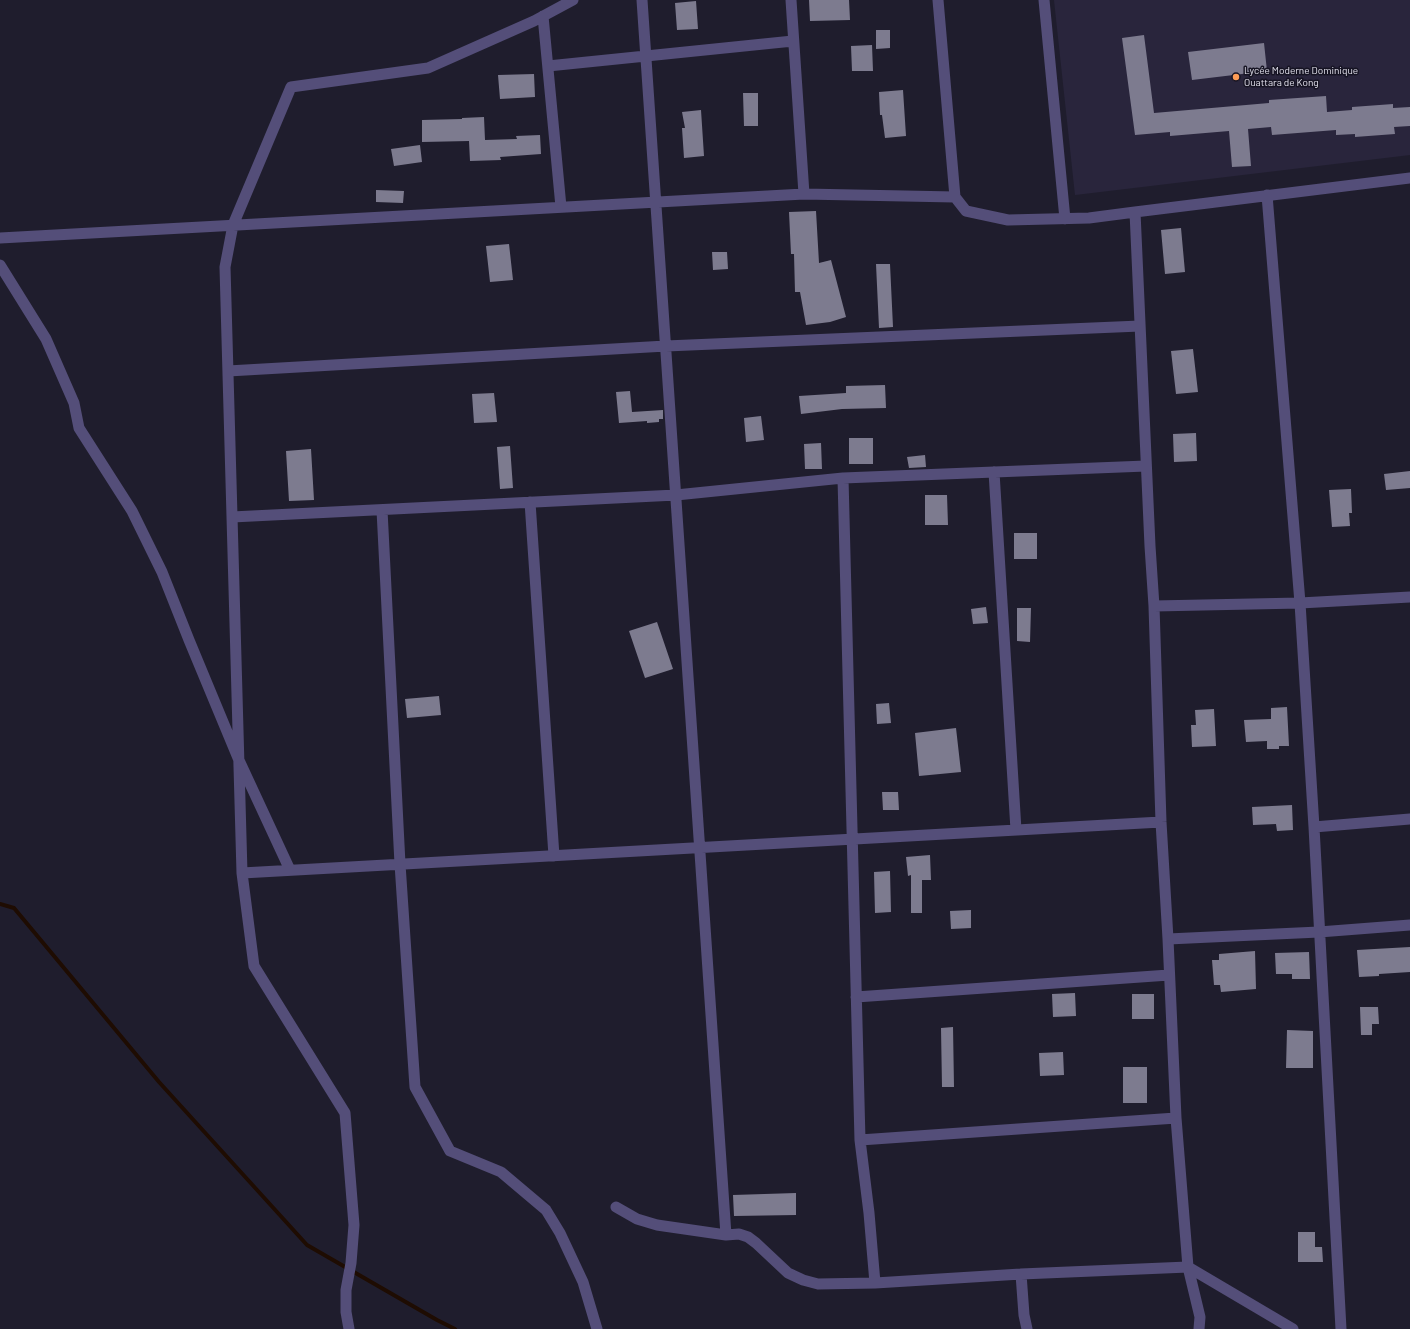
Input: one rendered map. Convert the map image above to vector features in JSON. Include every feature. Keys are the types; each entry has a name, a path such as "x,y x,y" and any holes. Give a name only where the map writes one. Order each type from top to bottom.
{"street":[{"path":"349,1329 346,1312 346,1290 351,1263 354,1225 345,1113 254,966 242,873 225,267 233,225 291,87 428,68 543,16 573,0"},
{"path":"642,0 726,1236"},
{"path":"791,0 804,194"},
{"path":"938,0 955,197 966,211 1008,220 1089,218 1410,178"},
{"path":"1044,0 1065,219"},
{"path":"543,16 561,207"},
{"path":"548,66 793,41"},
{"path":"0,238 804,194 955,197"},
{"path":"1267,195 1300,603 1314,827 1340,1329"},
{"path":"1134,212 1154,606 1161,822 1170,975 1176,1118 1188,1267 1200,1317 1199,1329"},
{"path":"0,265 46,339 74,403 79,428 132,511 162,572 238,758 290,870"},
{"path":"228,371 666,346 1140,326"},
{"path":"232,517 676,495 844,478 1146,466"},
{"path":"994,472 1016,830"},
{"path":"844,478 860,1140 869,1213 875,1282"},
{"path":"530,502 554,856"},
{"path":"382,510 400,864 415,1087 450,1151 501,1172 546,1210 560,1233 583,1282 597,1329"},
{"path":"1154,606 1300,603 1410,597"},
{"path":"1314,827 1410,819"},
{"path":"242,873 1161,822"},
{"path":"1168,939 1319,932 1410,925"},
{"path":"856,997 1170,975"},
{"path":"860,1140 1176,1118"},
{"path":"616,1207 637,1219 657,1225 726,1236 739,1234 748,1237 788,1273 803,1280 818,1284 1188,1267 1293,1329"},
{"path":"1021,1274 1024,1315 1027,1329"}],"shaded area":[{"name":"Lycée Moderne Dominique Ouattara de Kong","path":"1054,0 1410,0 1410,155 1075,195"}],"building":[{"path":"809,0 849,0 850,20 810,21"},
{"path":"696,1 698,29 677,30 675,3"},
{"path":"876,30 890,30 890,48 876,49"},
{"path":"1144,35 1154,113 1269,103 1269,100 1326,96 1327,112 1352,110 1352,107 1393,104 1393,108 1410,107 1410,126 1394,127 1395,134 1355,137 1355,134 1336,135 1336,130 1272,135 1271,127 1248,129 1251,166 1232,167 1229,131 1170,136 1170,132 1135,135 1122,38"},
{"path":"1264,43 1267,71 1192,80 1188,52"},
{"path":"872,45 873,71 852,71 851,46"},
{"path":"534,74 535,97 500,99 498,75"},
{"path":"903,90 906,136 885,138 882,115 880,115 879,92"},
{"path":"743,93 758,93 758,126 744,126"},
{"path":"701,110 704,156 684,158 682,128 685,128 682,112"},
{"path":"484,117 485,140 517,139 516,136 540,135 541,154 500,157 501,160 470,161 469,141 422,142 422,120"},
{"path":"420,145 422,162 394,166 391,149"},
{"path":"376,190 404,191 403,203 376,202"},
{"path":"816,211 819,263 831,260 846,317 830,322 806,325 800,292 795,292 794,254 791,254 789,212"},
{"path":"1181,228 1185,272 1165,274 1161,230"},
{"path":"509,244 513,280 490,282 486,246"},
{"path":"712,252 727,252 728,269 713,270"},
{"path":"876,264 890,264 893,327 879,328"},
{"path":"1193,349 1198,392 1176,394 1171,351"},
{"path":"885,385 886,408 842,409 801,414 799,396 846,393 846,386"},
{"path":"630,391 632,412 663,410 663,419 659,419 659,422 647,423 647,421 619,423 616,392"},
{"path":"494,393 497,422 474,423 472,394"},
{"path":"761,416 764,440 746,442 744,418"},
{"path":"1196,433 1197,461 1174,462 1173,434"},
{"path":"849,438 873,438 873,464 849,464"},
{"path":"821,443 822,469 805,469 804,444"},
{"path":"510,446 513,488 500,489 497,447"},
{"path":"311,449 314,500 289,501 286,451"},
{"path":"925,455 926,467 909,468 907,457"},
{"path":"1410,471 1410,488 1386,490 1384,474"},
{"path":"1351,489 1352,513 1349,513 1350,526 1332,527 1329,490"},
{"path":"925,495 947,495 948,525 925,525"},
{"path":"1014,533 1037,533 1037,559 1014,559"},
{"path":"986,607 988,623 973,624 971,609"},
{"path":"1017,608 1031,608 1030,642 1017,641"},
{"path":"657,622 673,669 645,678 629,631"},
{"path":"439,696 441,715 407,718 405,699"},
{"path":"889,703 891,723 877,724 876,704"},
{"path":"1287,707 1289,746 1279,746 1279,749 1267,749 1267,741 1246,742 1244,720 1271,719 1271,708"},
{"path":"1214,709 1216,746 1192,747 1191,725 1196,725 1195,710"},
{"path":"956,728 961,772 919,776 915,733"},
{"path":"882,792 898,792 899,810 883,810"},
{"path":"1292,805 1293,830 1277,831 1276,824 1253,825 1252,807"},
{"path":"930,855 931,880 922,880 922,913 911,913 911,875 908,876 906,857"},
{"path":"890,871 891,912 875,913 874,872"},
{"path":"971,910 971,928 951,929 950,911"},
{"path":"1410,947 1410,972 1359,977 1357,950"},
{"path":"1255,951 1256,989 1221,992 1220,985 1214,985 1212,960 1219,960 1219,954"},
{"path":"1309,952 1310,979 1292,979 1292,974 1276,974 1275,953"},
{"path":"1075,993 1076,1016 1053,1017 1052,994"},
{"path":"1132,994 1154,994 1154,1019 1132,1019"},
{"path":"1360,1007 1378,1007 1379,1024 1372,1024 1372,1035 1361,1035"},
{"path":"953,1027 954,1087 942,1087 941,1028"},
{"path":"1287,1030 1313,1031 1313,1068 1286,1068"},
{"path":"1063,1052 1064,1075 1040,1076 1039,1053"},
{"path":"1123,1067 1147,1067 1147,1103 1123,1103"},
{"path":"796,1193 796,1215 734,1216 733,1195"},
{"path":"1298,1232 1315,1232 1315,1247 1322,1247 1323,1262 1298,1262"}],"waterway":[{"path":"0,904 14,908 159,1082 307,1245 455,1329"}],"place":[{"name":"Lycée Moderne Dominique Ouattara de Kong","path":"1236,77"}]}
